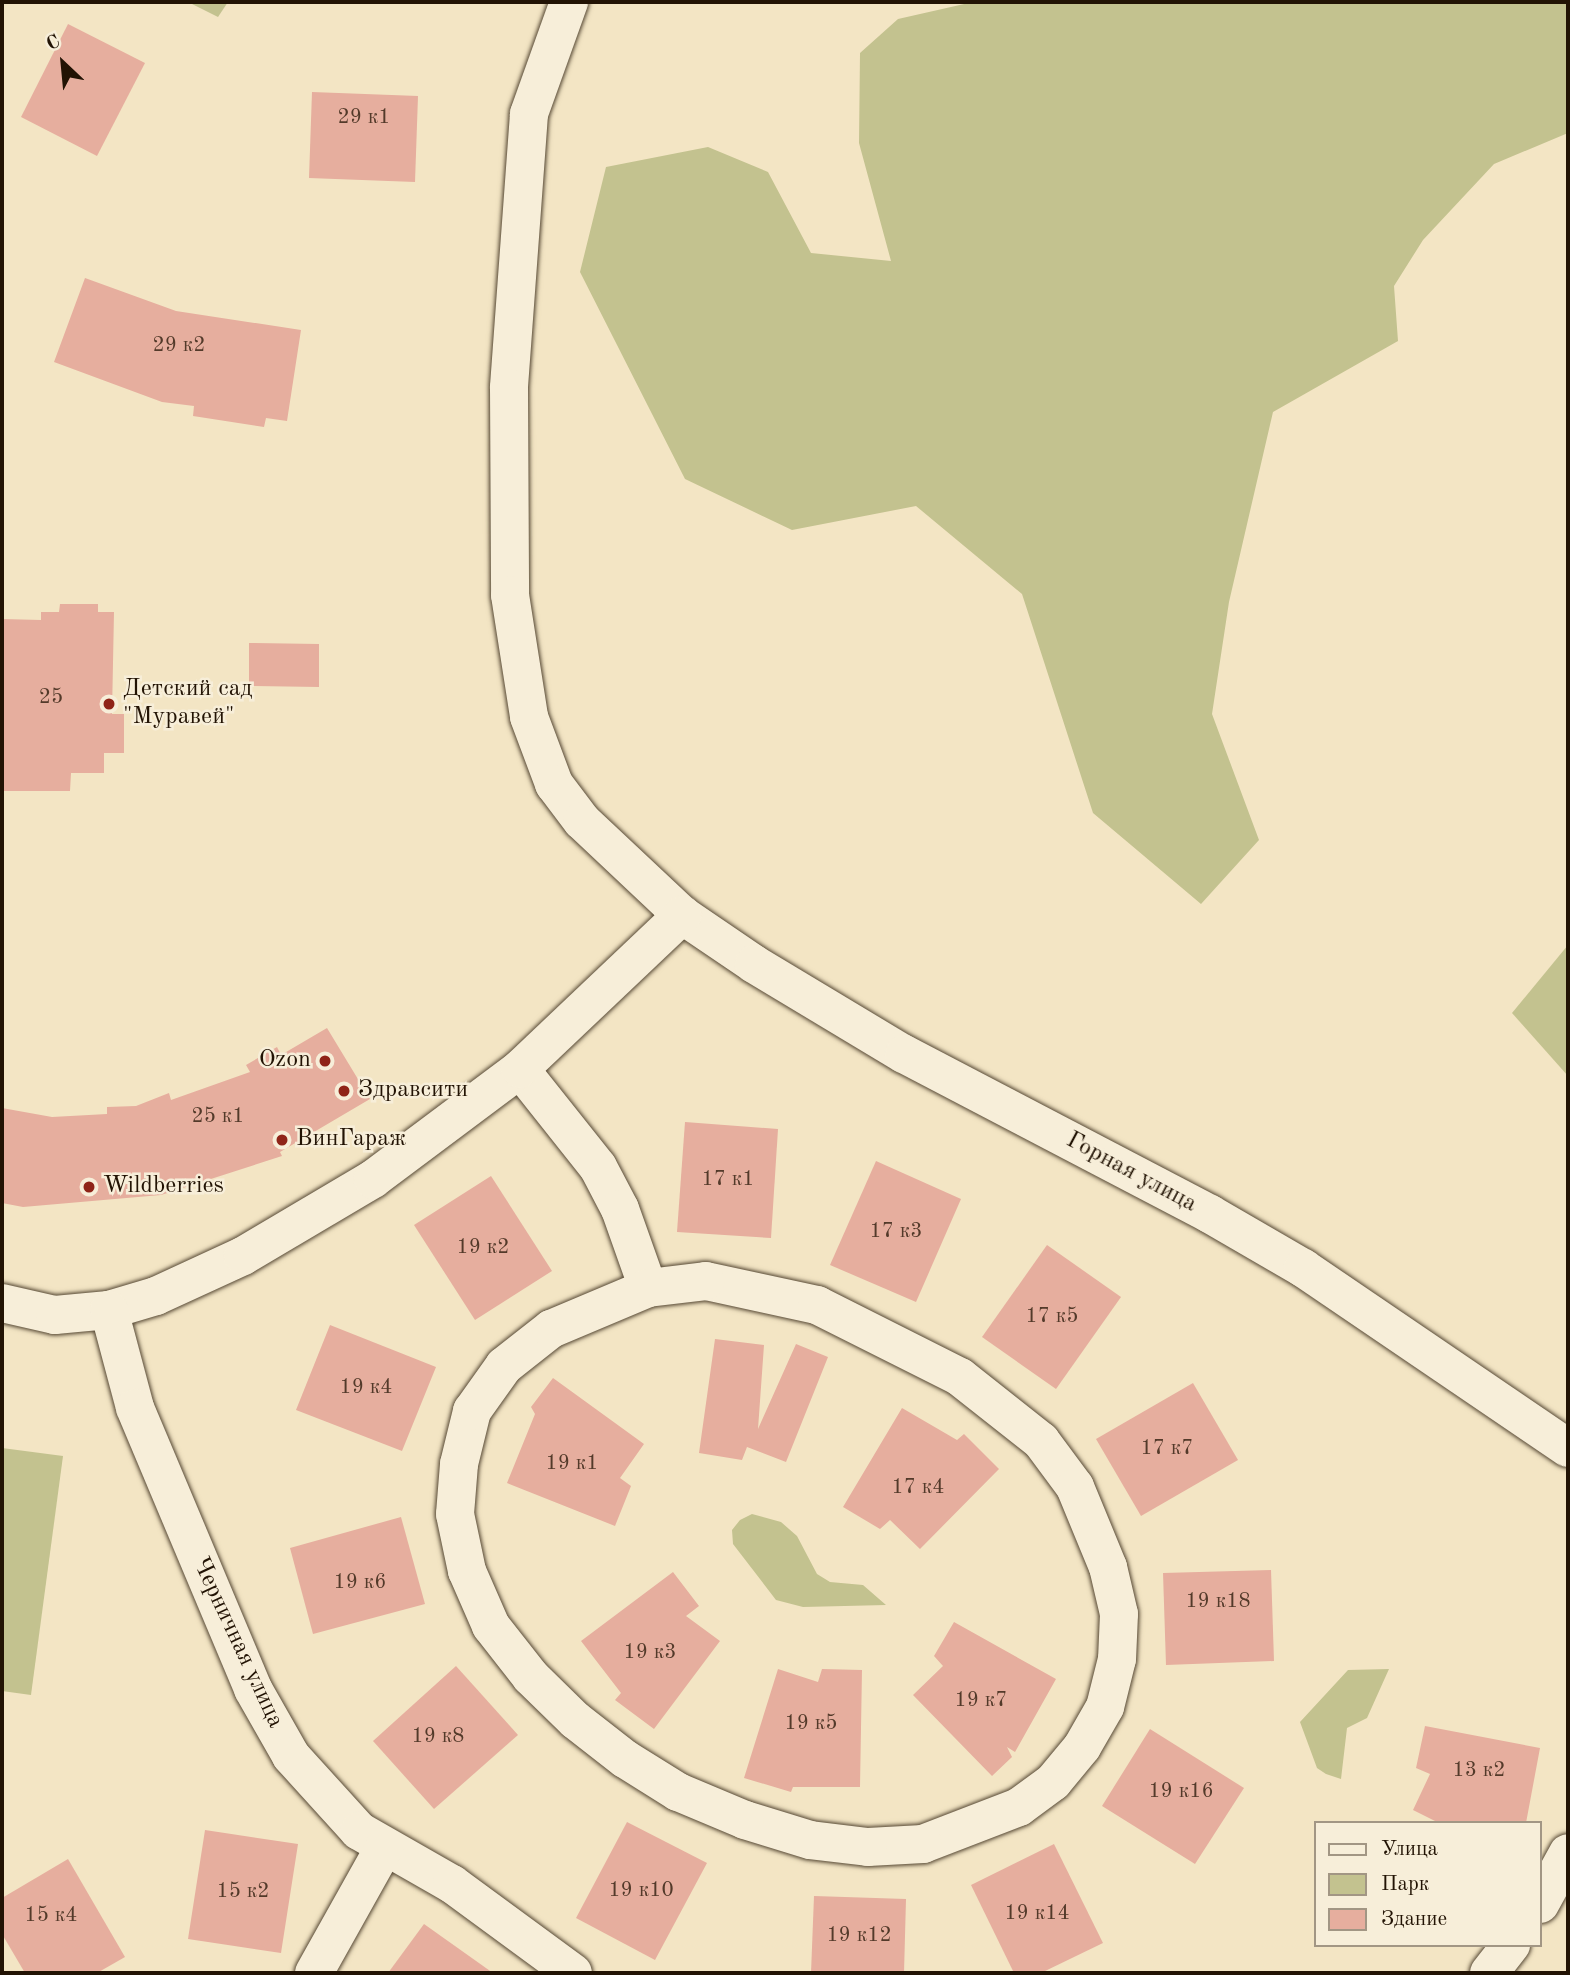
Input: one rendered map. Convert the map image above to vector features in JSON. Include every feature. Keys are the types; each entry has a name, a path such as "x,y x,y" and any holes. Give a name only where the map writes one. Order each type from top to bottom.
{"street":[{"name":"Горная улица","path":"569,2 529,114 509,388 510,595 529,717 554,784 582,821 682,915 765,972 904,1054 1210,1214 1303,1268 1568,1448"},
{"path":"2,1303 55,1315 109,1310 156,1296 243,1256 373,1179 520,1069 682,915"},
{"path":"520,1069 598,1167 620,1209 648,1288"},
{"path":"706,1281 817,1305 960,1377 1041,1441 1075,1487 1095,1528 1119,1614 1117,1659 1105,1707 1082,1747 1053,1782 1019,1807 923,1844 868,1847 810,1840 678,1792 585,1728 531,1677 491,1626 467,1571 455,1514 459,1464 472,1411 504,1366 551,1329 648,1288 706,1281"},
{"name":"Черничная улица","path":"109,1310 135,1408 253,1689 291,1756 327,1800 359,1830 452,1884 573,1973"},
{"path":"314,1973 384,1846"},
{"path":"1542,1900 1568,1853"},
{"path":"1489,1973 1509,1947"}],"green space":[{"path":"188,2 228,2 218,17"},
{"path":"973,2 1568,2 1568,133 1494,164 1423,240 1394,286 1398,341 1273,412 1229,602 1212,714 1259,840 1201,904 1093,813 1022,594 916,506 792,530 685,479 580,272 606,167 708,147 768,172 811,253 891,261 859,143 860,53 898,19"},
{"path":"1568,945 1568,1076 1512,1013"},
{"path":"2,1448 63,1456 31,1695 2,1691"},
{"path":"752,1514 781,1522 797,1536 817,1574 830,1582 863,1585 886,1605 803,1607 776,1600 733,1544 732,1530 740,1520"},
{"path":"1389,1669 1367,1718 1347,1728 1341,1779 1326,1774 1317,1768 1300,1722 1348,1670"}],"building":[{"path":"68,24 145,63 97,156 21,117"},
{"path":"312,92 418,96 415,182 309,178"},
{"path":"85,278 176,311 301,330 287,421 266,418 264,427 193,416 194,406 162,402 54,362"},
{"path":"60,604 98,604 98,612 114,612 112,714 124,714 124,753 104,753 104,773 71,773 70,791 2,791 2,619 41,620 41,612 59,612"},
{"path":"249,643 319,644 319,687 249,686"},
{"path":"327,1028 370,1099 280,1152 282,1156 161,1195 23,1207 2,1203 2,1108 52,1117 107,1114 107,1107 136,1106 169,1093 171,1100 250,1072 246,1065 277,1047 281,1055"},
{"path":"685,1122 778,1129 771,1238 677,1232"},
{"path":"876,1161 961,1199 916,1302 830,1265"},
{"path":"491,1176 552,1271 475,1320 414,1225"},
{"path":"1047,1245 1121,1297 1056,1389 982,1337"},
{"path":"330,1325 436,1367 402,1451 296,1410"},
{"path":"715,1339 764,1345 758,1429 796,1344 828,1357 786,1462 747,1447 742,1460 699,1453"},
{"path":"553,1378 644,1444 620,1478 631,1486 615,1526 507,1483 535,1414 531,1407"},
{"path":"1193,1383 1238,1460 1141,1516 1096,1439"},
{"path":"902,1408 957,1440 964,1434 999,1469 920,1549 890,1520 880,1529 843,1507"},
{"path":"401,1517 425,1604 313,1634 290,1548"},
{"path":"1271,1570 1274,1661 1166,1665 1163,1573"},
{"path":"673,1572 699,1606 686,1616 720,1641 654,1729 615,1700 621,1693 581,1641"},
{"path":"954,1622 1056,1679 1015,1752 1007,1747 1012,1757 992,1776 913,1695 943,1666 934,1656"},
{"path":"456,1666 518,1735 434,1809 373,1741"},
{"path":"778,1669 818,1682 822,1669 862,1670 860,1787 793,1787 791,1792 744,1778"},
{"path":"1425,1726 1540,1748 1526,1821 1435,1821 1413,1810 1430,1774 1416,1768"},
{"path":"1150,1729 1244,1788 1195,1864 1102,1806"},
{"path":"627,1822 707,1863 655,1960 576,1918"},
{"path":"205,1830 298,1844 281,1953 188,1939"},
{"path":"1054,1844 1103,1943 1041,1973 1014,1973 971,1885"},
{"path":"68,1859 125,1957 97,1973 25,1973 2,1934 2,1898"},
{"path":"814,1896 906,1899 904,1973 811,1973"},
{"path":"424,1924 493,1973 388,1973"}],"place":[{"name":"Детский сад \"Муравей\"","path":"109,704"},
{"name":"Ozon","path":"325,1061"},
{"name":"Здравсити","path":"344,1091"},
{"name":"ВинГараж","path":"282,1140"},
{"name":"Wildberries","path":"89,1187"}]}
